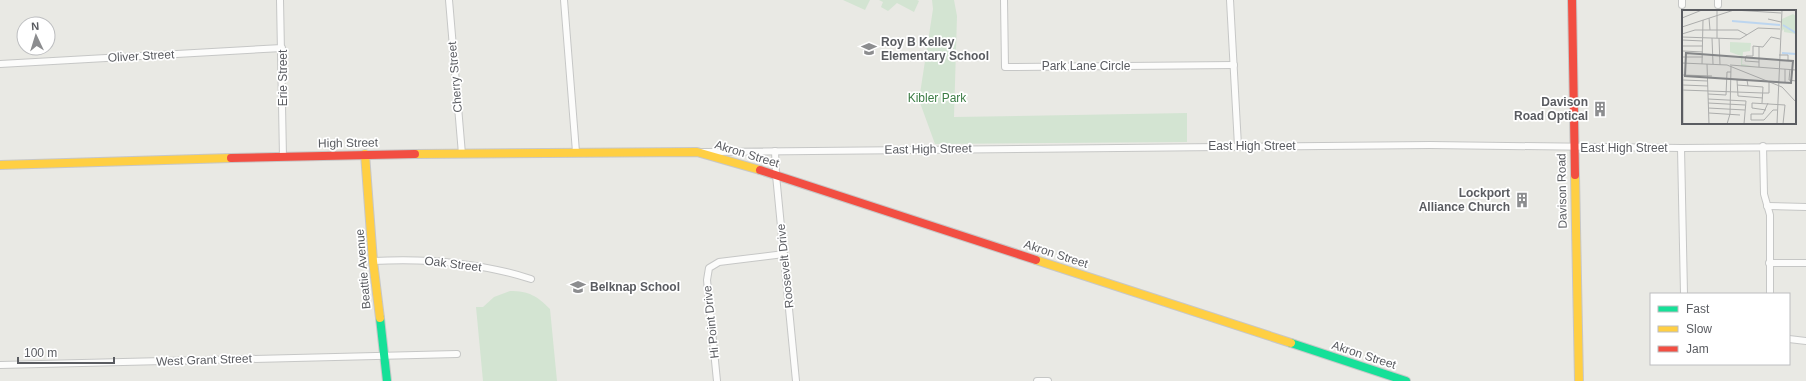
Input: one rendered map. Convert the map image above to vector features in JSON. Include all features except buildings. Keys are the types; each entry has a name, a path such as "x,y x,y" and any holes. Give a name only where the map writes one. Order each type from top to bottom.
{"main road":[{"name":"Davison Road","path":"1572,0 1579,381"},
{"name":"High Street","path":"0,165 365,154 697,152"},
{"name":"Akron Street","path":"697,152 776,175 1406,381"},
{"name":"Beattie Avenue","path":"365,154 373,261 387,381"}],"street":[{"name":"Erie Street","path":"280,0 283,157"},
{"name":"Cherry Street","path":"449,0 462,154"},
{"path":"564,0 576,152"},
{"name":"Park Lane Circle","path":"1004,0 1005,67 1234,65"},
{"path":"1230,0 1238,146"},
{"name":"Oliver Street","path":"0,64 282,48"},
{"name":"East High Street","path":"697,152 1430,145 1680,148 1763,146 1806,147"},
{"path":"1763,146 1764,194 1770,215 1770,293"},
{"path":"1680,148 1684,293"},
{"name":"Roosevelt Drive","path":"775,151 796,381"},
{"path":"1767,206 1806,207"},
{"name":"Hi Point Drive","path":"717,381 707,280 709,268 719,262 784,254"},
{"name":"Oak Street","path":"373,261 400,260 452,263 499,270 531,279"},
{"path":"1769,263 1806,263"},
{"path":"1790,339 1806,341"},
{"name":"West Grant Street","path":"0,365 457,354"},
{"path":"1037,381 1048,381"}],"green space":[{"path":"843,0 870,0 865,10"},
{"path":"879,0 919,1 914,12 897,3 888,11 881,7 883,2"},
{"name":"Kibler Park","path":"932,0 954,0 957,16 954,117 1187,113 1187,142 935,144 919,100 933,9"},
{"path":"510,291 528,293 550,309 557,381 483,381 476,307 483,307 494,297"}],"traffic: fast":[{"path":"380,318 387,381"},
{"path":"1291,343 1406,381"}],"traffic: slow":[{"path":"415,154 697,152 760,170"},
{"path":"365,154 373,261 380,318"},
{"path":"0,165 231,158"},
{"path":"1575,175 1579,381"},
{"path":"1036,260 1291,343"}],"traffic: jam":[{"path":"1572,0 1575,175"},
{"path":"231,158 415,154"},
{"path":"760,170 1036,260"}],"place":[{"name":"Roy B Kelley Elementary School","path":"869,49"},
{"name":"Davison Road Optical","path":"1600,109"},
{"name":"Lockport Alliance Church","path":"1522,200"},
{"name":"Belknap School","path":"578,287"}]}
